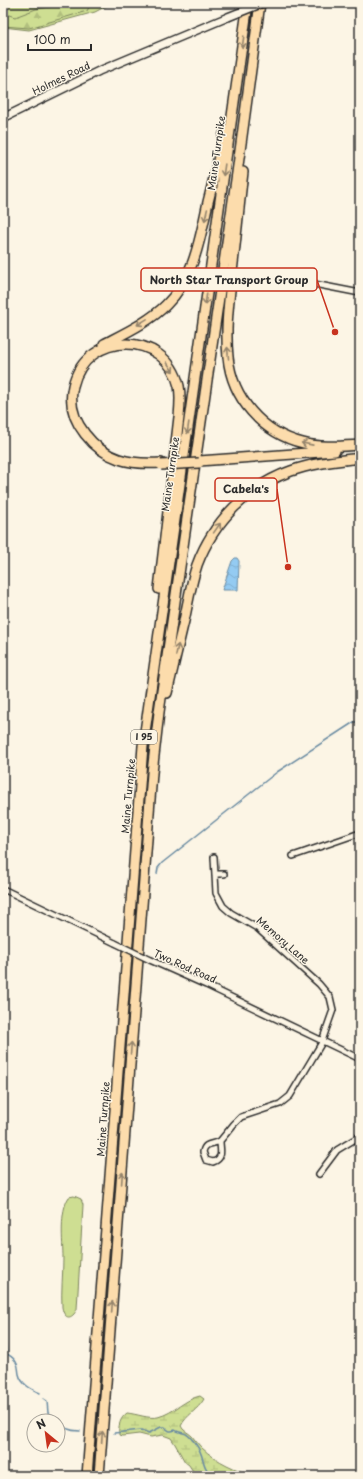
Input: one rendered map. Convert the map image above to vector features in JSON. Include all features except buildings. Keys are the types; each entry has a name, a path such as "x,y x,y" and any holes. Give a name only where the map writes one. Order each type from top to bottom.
{"highway":[{"name":"Maine Turnpike","path":"87,1476 137,807 143,746 248,3"},
{"name":"I 95","path":"99,1476 155,743 260,3"},
{"path":"252,58 248,124 227,322 228,357 232,377 240,395 252,412 266,426 284,436 312,445 360,447"},
{"path":"237,82 199,245 193,264 184,282 173,298 158,312 101,346 85,358 76,370 71,384 70,404 72,414 81,432 94,447 102,453 121,462 140,466 360,454"},
{"path":"158,635 155,623 179,417 179,386 171,367 157,353 148,348 139,345 118,344 99,350 84,363 74,381 72,401 73,411 81,429 102,451 115,458 130,463 161,464"},
{"path":"199,462 322,452 360,447"},
{"path":"155,743 194,577 202,553 217,528 244,498 263,484 307,466 360,458"}],"street":[{"name":"Holmes Road","path":"3,118 99,71 263,3"},
{"path":"258,273 360,293"},
{"path":"293,856 360,833"},
{"name":"Memory Lane","path":"214,857 216,895 223,906 231,913 257,928 327,993 332,1003 332,1014 322,1041 298,1086 288,1098 280,1104 241,1117 220,1141"},
{"path":"215,874 224,874"},
{"name":"Two Rod Road","path":"3,889 360,1059"},
{"path":"319,1174 337,1150 360,1136"},
{"path":"220,1141 222,1153 220,1158 215,1162 207,1160 203,1156 204,1148 209,1144 220,1141"}],"green space":[{"path":"3,3 112,3 95,12 29,30 3,27"},
{"path":"59,3 87,3 89,7 87,11 29,28 3,26 3,13 15,17 36,9 50,7"},
{"path":"74,1196 81,1199 83,1205 77,1309 71,1317 68,1317 64,1314 62,1307 62,1227 66,1203 69,1197"},
{"path":"200,1396 204,1399 183,1422 181,1426 182,1428 192,1436 202,1448 220,1461 255,1476 196,1476 189,1465 185,1462 171,1438 163,1435 151,1437 139,1434 119,1435 120,1422 127,1413 147,1417 158,1417 189,1400"}],"water":[{"path":"235,558 239,561 238,590 222,590 232,561"}],"waterway":[{"path":"157,874 158,868 162,863 277,772 354,722 360,722"},
{"path":"3,1340 5,1342 7,1354 13,1358 18,1366 22,1381 30,1388 40,1393"},
{"path":"44,1399 47,1401 48,1413"},
{"path":"114,1433 141,1430 149,1433 161,1427 165,1427 169,1431 175,1430 185,1433 197,1446 208,1471 217,1476"},
{"path":"66,1428 73,1431 80,1431"}],"place":[{"name":"North Star Transport Group","path":"335,332"},
{"name":"Cabela's","path":"288,567"}]}
